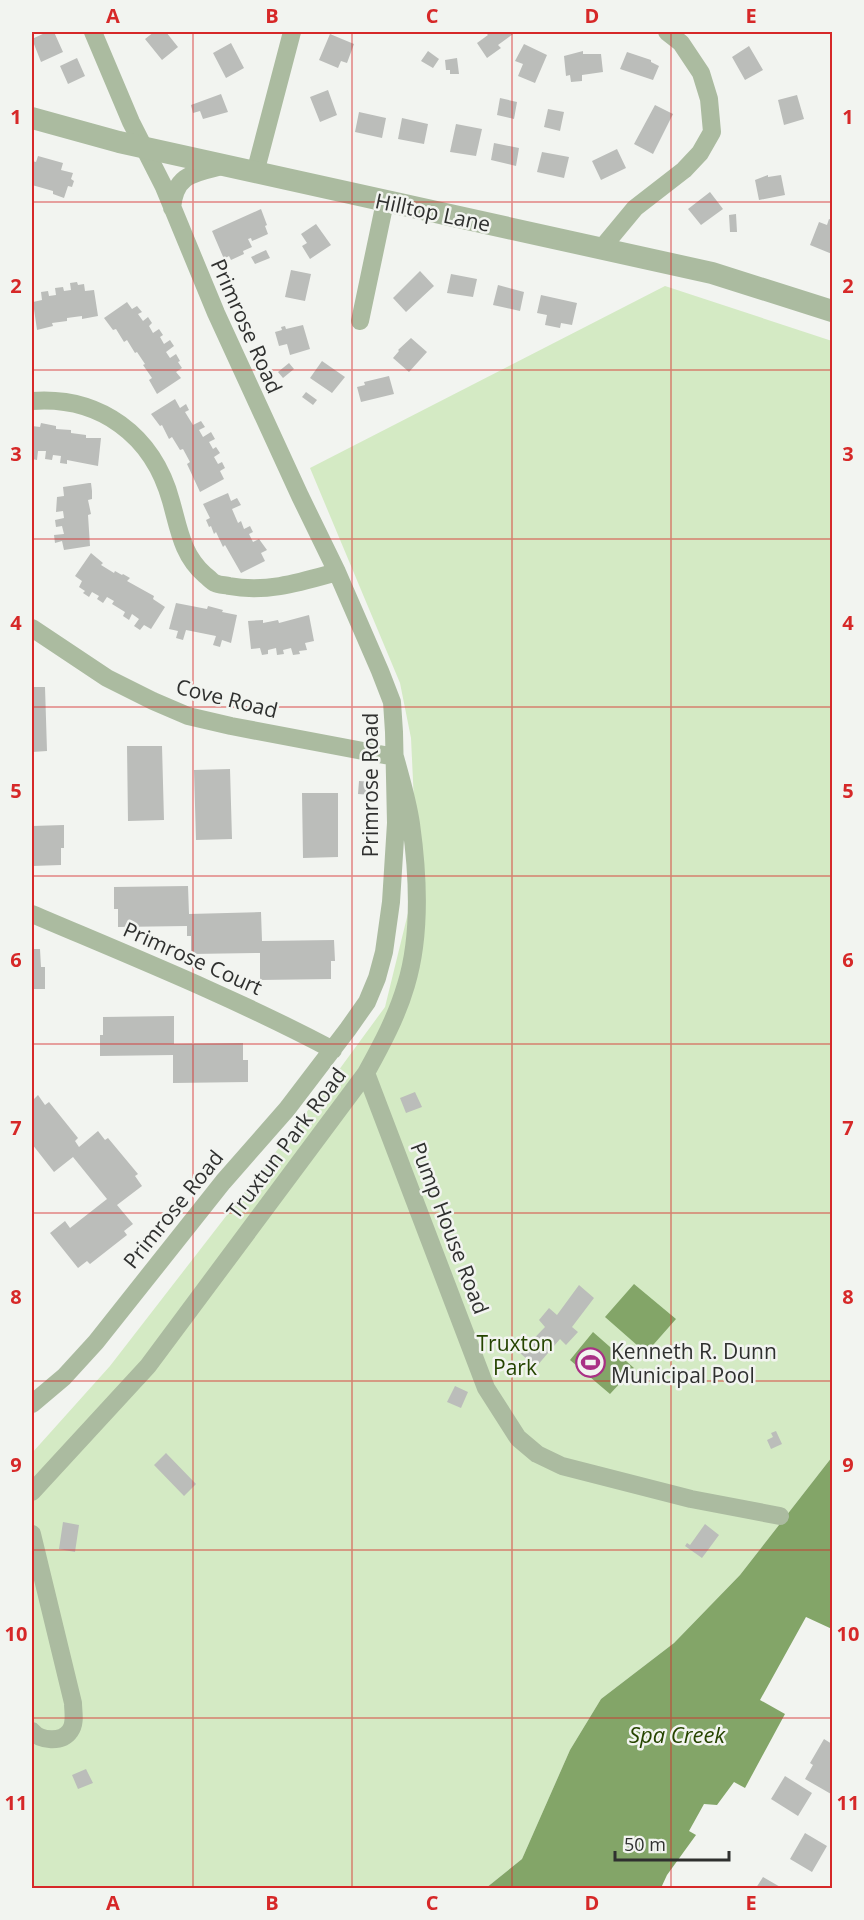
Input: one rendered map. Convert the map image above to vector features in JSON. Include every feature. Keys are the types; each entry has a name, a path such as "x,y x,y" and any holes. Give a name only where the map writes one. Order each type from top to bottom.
{"street":[{"name":"Primrose Road","path":"32,1404 64,1377 96,1342 223,1182 287,1109 367,1002 384,952 391,902 396,823 392,702 337,572 263,418 216,313 164,187 143,148 93,32"},
{"path":"255,172 292,32"},
{"path":"602,249 635,208 684,170 700,153 712,132 709,99 701,73 681,43 668,32"},
{"name":"Hilltop Lane","path":"32,118 79,133 143,148 712,273 832,311"},
{"path":"172,208 173,193 190,174 225,166"},
{"path":"360,321 385,202"},
{"path":"32,401 63,401 101,412 117,420 145,447 159,469 171,499 180,540 194,565 215,583 246,589 284,587 337,572"},
{"name":"Cove Road","path":"32,628 107,678 188,716 395,757"},
{"name":"Truxtun Park Road","path":"32,1492 148,1366 366,1073 391,1026 407,982 414,939 417,883 411,822 395,757"},
{"name":"Primrose Court","path":"32,914 272,1018 333,1050"},
{"name":"Pump House Road","path":"366,1073 486,1388 518,1437 537,1454 562,1466 691,1499 780,1516"},
{"path":"32,1534 73,1703 74,1723 69,1733 59,1739 36,1736 32,1731"}],"green space":[{"name":"Truxton Park","path":"665,286 832,341 832,1457 740,1575 674,1643 601,1699 570,1750 522,1859 486,1888 32,1888 32,1453 110,1366 333,1078 385,1007 409,909 414,802 411,738 400,683 310,468"}],"water":[{"path":"634,1284 676,1319 646,1353 605,1317"},
{"path":"593,1332 634,1368 610,1394 570,1360"},
{"name":"Spa Creek","path":"832,1457 832,1629 806,1617 760,1700 785,1714 745,1788 734,1782 717,1805 704,1804 689,1831 696,1835 667,1875 661,1888 486,1888 522,1859 570,1750 601,1699 674,1643 740,1575"}],"building":[{"path":"47,32 54,32 63,52 41,62 32,39"},
{"path":"154,32 166,32 178,47 162,60 145,39"},
{"path":"485,32 511,32 513,34 498,45 501,48 487,58 477,43 488,35"},
{"path":"330,34 354,44 347,63 341,61 338,68 319,60"},
{"path":"231,43 244,68 226,78 213,53"},
{"path":"524,44 547,55 535,83 518,76 523,64 515,61"},
{"path":"749,46 763,70 745,80 732,57"},
{"path":"428,51 439,59 433,68 421,61"},
{"path":"583,51 583,54 601,54 603,72 582,75 582,81 571,82 570,75 566,76 564,56"},
{"path":"627,52 651,60 659,66 653,80 620,69"},
{"path":"77,58 85,76 68,84 60,66"},
{"path":"457,58 459,74 450,74 450,70 446,70 445,60"},
{"path":"328,90 337,115 320,122 310,97"},
{"path":"221,94 228,112 203,119 200,111 193,113 191,105"},
{"path":"797,95 804,119 784,125 778,100"},
{"path":"500,98 517,102 514,119 497,115"},
{"path":"655,105 673,114 653,154 634,144"},
{"path":"548,109 564,112 560,131 544,127"},
{"path":"359,112 386,118 382,138 355,132"},
{"path":"402,118 428,124 424,144 398,139"},
{"path":"456,124 482,129 476,156 450,152"},
{"path":"494,143 519,148 516,166 491,160"},
{"path":"617,149 626,168 601,180 592,161"},
{"path":"542,152 569,157 564,178 537,172"},
{"path":"38,156 63,163 61,170 73,173 72,187 68,186 64,198 53,194 53,191 32,185 32,161 36,162"},
{"path":"768,175 768,177 781,175 785,195 759,200 755,180"},
{"path":"710,192 723,209 701,225 688,209"},
{"path":"261,209 268,234 252,241 251,238 248,239 252,247 243,251 244,254 231,260 229,256 224,259 212,231"},
{"path":"736,214 737,232 730,232 729,215"},
{"path":"829,219 832,220 832,254 810,245 819,222 827,225"},
{"path":"316,224 331,245 310,259 302,246 307,243 301,234"},
{"path":"266,250 270,258 255,264 251,257"},
{"path":"291,270 311,274 305,301 285,297"},
{"path":"420,271 434,286 406,312 393,298"},
{"path":"451,274 477,279 473,297 447,293"},
{"path":"77,282 78,285 84,284 85,291 94,290 98,316 82,319 82,316 67,318 67,321 52,323 53,326 37,330 33,302 42,300 41,292 48,291 49,296 56,295 55,288 63,287 64,291 71,290 70,283"},
{"path":"498,285 524,292 520,311 493,305"},
{"path":"541,295 577,303 572,325 561,323 560,328 545,325 547,315 537,313"},
{"path":"127,302 132,309 137,306 142,312 138,314 143,321 148,317 152,323 149,326 153,333 159,329 163,335 160,337 164,344 170,340 174,346 166,352 170,358 176,354 180,361 178,362 182,368 176,372 181,378 157,394 149,380 152,378 137,352 135,353 127,340 124,342 116,329 113,330 104,318"},
{"path":"303,325 310,349 290,355 287,344 279,346 275,332 282,330 281,327 285,326 286,329"},
{"path":"411,338 427,352 409,372 393,358"},
{"path":"322,361 345,377 332,393 310,378"},
{"path":"289,363 294,369 283,378 278,372"},
{"path":"389,376 394,394 361,402 357,387 365,385 364,382"},
{"path":"306,392 317,400 313,405 302,397"},
{"path":"175,399 180,408 186,404 189,410 185,412 193,425 201,421 205,427 199,430 203,437 211,432 215,439 209,442 213,449 216,447 220,453 214,457 218,464 222,462 225,468 220,471 224,479 200,492 183,449 180,450 172,437 169,439 162,425 160,426 151,414"},
{"path":"41,423 56,426 56,429 71,430 71,433 86,435 86,438 101,438 98,466 67,460 67,464 60,463 61,456 53,455 52,460 45,459 46,451 38,451 37,460 32,459 32,426 40,427"},
{"path":"91,483 92,499 88,500 91,514 88,515 90,546 64,550 62,541 55,543 54,535 64,534 62,526 56,527 55,520 64,518 63,511 56,512 57,497 64,496 63,487"},
{"path":"228,493 231,501 237,498 241,505 232,509 238,523 241,521 244,529 250,526 253,532 249,534 253,542 259,539 267,550 261,553 265,561 241,573 225,545 223,547 216,532 214,534 211,526 209,527 206,520 210,518 203,504"},
{"path":"91,553 103,563 101,565 114,573 115,571 130,578 127,581 154,596 153,599 165,607 151,629 144,625 140,630 134,626 139,619 132,614 129,620 123,616 125,612 112,604 114,601 107,597 103,603 97,599 99,596 92,592 89,597 83,593 85,591 79,587 82,581 75,576"},
{"path":"176,603 207,609 208,606 237,615 231,643 222,640 220,647 213,645 216,636 186,630 183,640 176,638 178,631 169,629"},
{"path":"309,615 314,641 305,643 307,650 293,655 291,648 283,650 284,654 277,655 276,648 262,655 260,648 251,649 248,621 263,620 263,623 278,620 279,623"},
{"path":"32,687 45,687 47,751 32,752"},
{"path":"127,746 162,746 164,820 128,821"},
{"path":"230,769 232,839 196,840 194,770"},
{"path":"359,781 372,782 371,795 358,794"},
{"path":"302,793 338,793 338,857 303,858"},
{"path":"64,825 61,865 32,866 32,826"},
{"path":"188,886 189,914 261,912 262,941 334,940 335,961 331,961 331,979 260,980 260,953 191,954 191,936 187,936 187,926 118,927 118,909 114,909 114,887"},
{"path":"32,949 40,949 41,967 45,967 45,989 32,989"},
{"path":"174,1016 174,1044 243,1043 243,1060 248,1060 248,1082 173,1083 173,1055 100,1056 103,1017"},
{"path":"415,1092 422,1107 406,1113 400,1098"},
{"path":"38,1095 45,1105 49,1102 78,1138 75,1141 79,1147 98,1131 105,1140 108,1138 138,1174 135,1176 142,1186 117,1205 133,1224 124,1231 127,1235 90,1264 87,1261 78,1268 50,1233 65,1221 70,1228 107,1199 73,1157 54,1172 32,1144 32,1101"},
{"path":"579,1285 594,1298 572,1327 578,1332 566,1345 560,1339 536,1367 520,1353 545,1327 539,1320 549,1308 557,1315"},
{"path":"455,1386 468,1392 461,1408 447,1402"},
{"path":"776,1431 782,1444 771,1449 767,1440 773,1437 771,1433"},
{"path":"166,1453 196,1484 184,1496 154,1465"},
{"path":"63,1522 79,1525 75,1552 59,1549"},
{"path":"705,1524 719,1535 702,1558 685,1546 687,1543 690,1545"},
{"path":"824,1739 832,1744 831,1794 805,1779 813,1765 810,1763"},
{"path":"86,1769 93,1783 78,1789 72,1775"},
{"path":"785,1776 812,1793 798,1816 771,1799"},
{"path":"805,1833 827,1846 812,1872 790,1859"},
{"path":"763,1877 782,1888 756,1888"}],"place":[{"name":"Kenneth R. Dunn Municipal Pool","path":"590,1363"}]}
